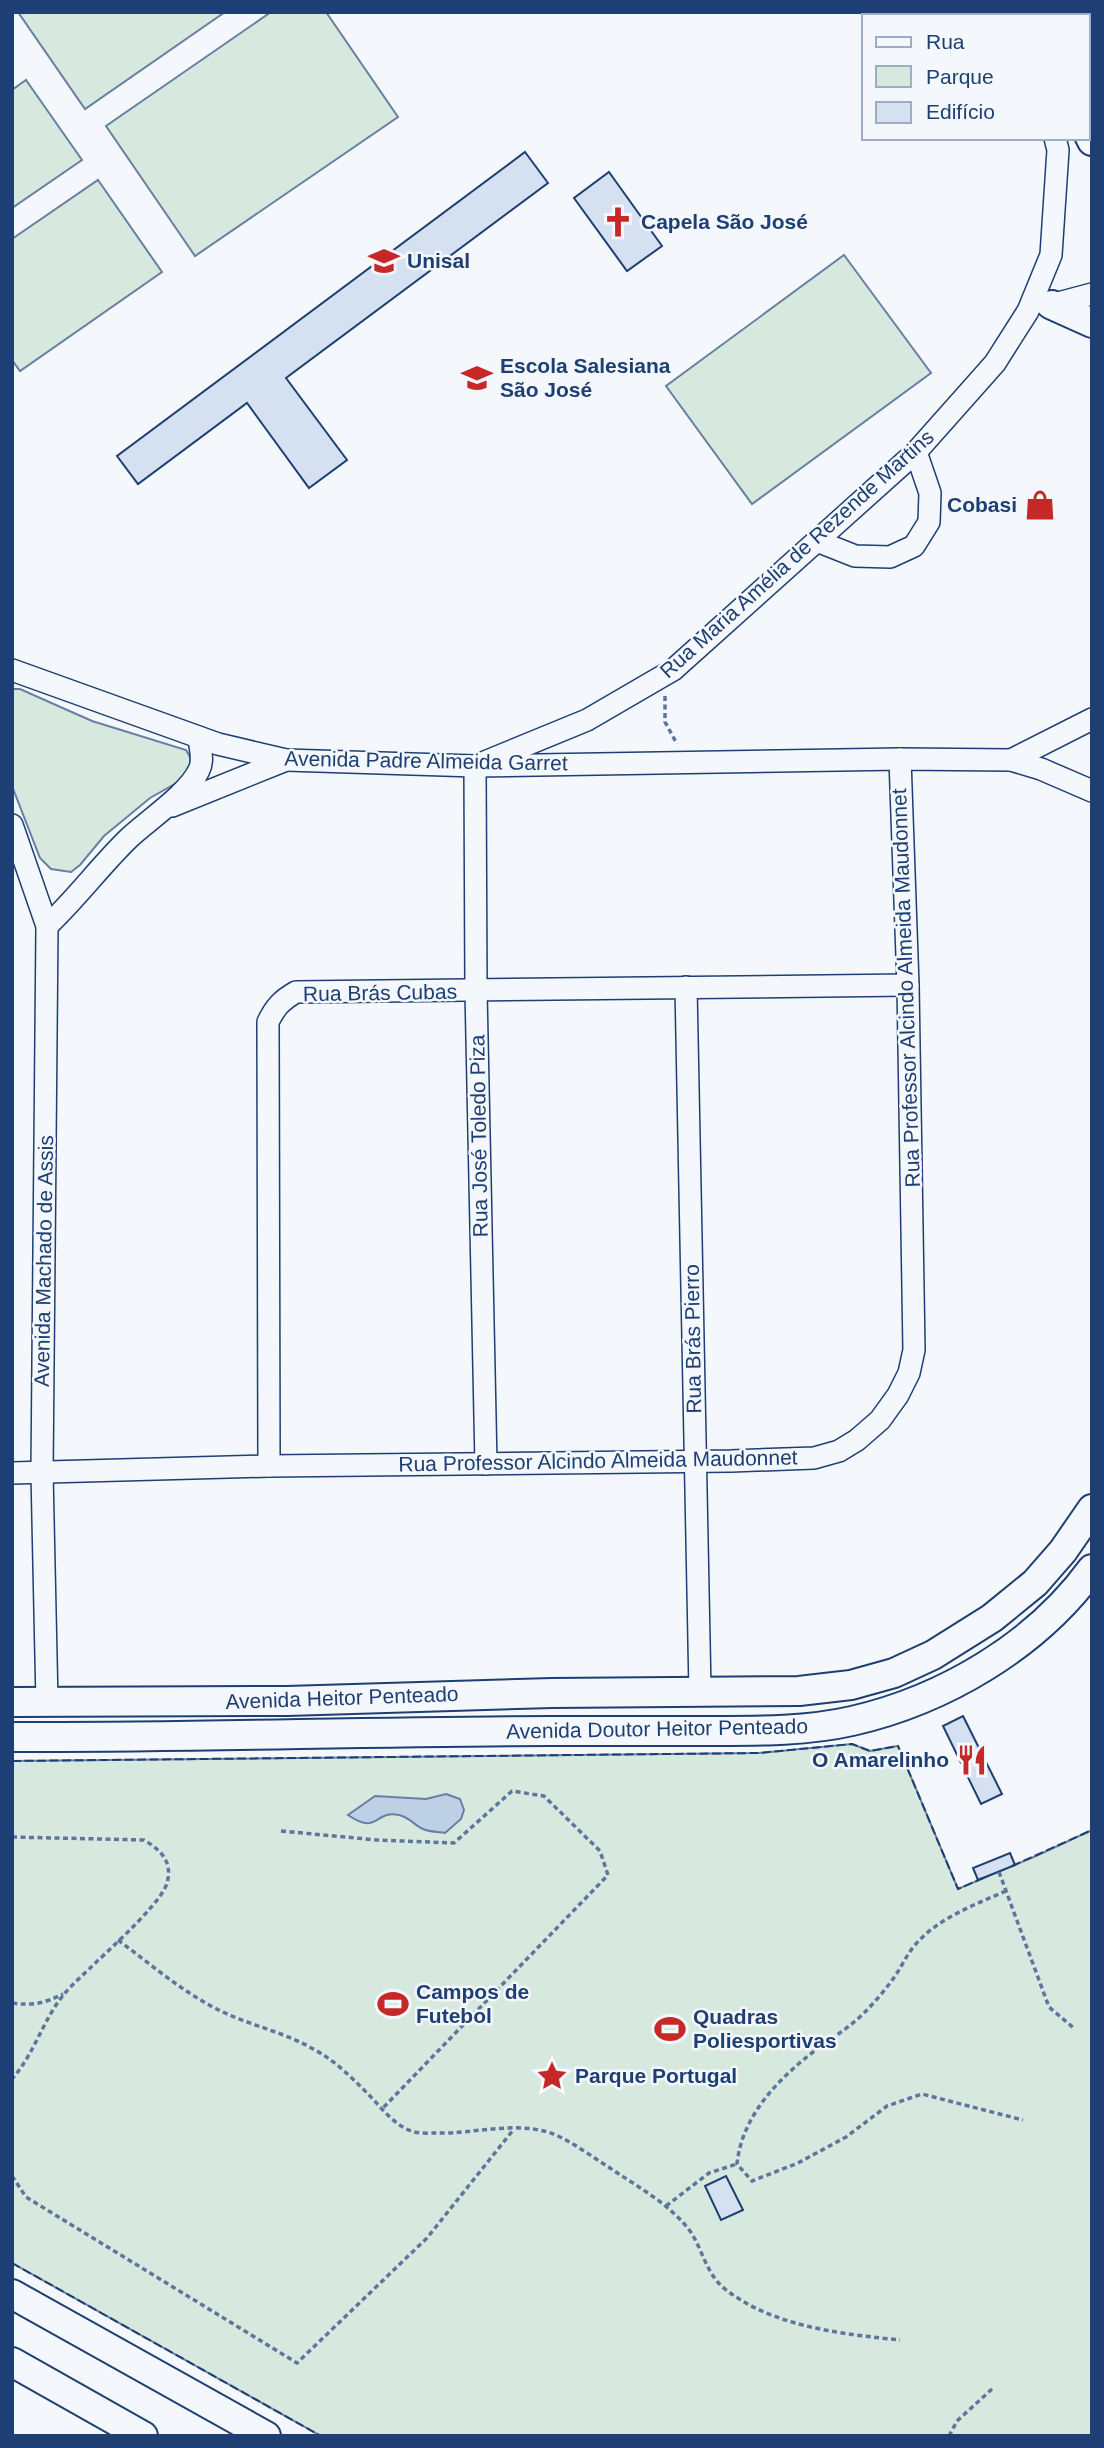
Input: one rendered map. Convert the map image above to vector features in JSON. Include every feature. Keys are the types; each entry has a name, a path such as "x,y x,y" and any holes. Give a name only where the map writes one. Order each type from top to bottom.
{"main road":[{"path":"1040,308 1092,323"},
{"name":"Avenida Doutor Heitor Penteado","path":"672,1692 800,1691 851,1685 894,1673 933,1655 992,1618 1035,1583 1063,1551 1092,1509"},
{"name":"Avenida Doutor Heitor Penteado","path":"382,1734 754,1731 809,1728 851,1721 894,1708 959,1682 1007,1651 1049,1617 1092,1569"},
{"name":"Avenida Heitor Penteado","path":"12,1702 287,1701 435,1695 672,1692"},
{"name":"Avenida Heitor Penteado","path":"12,1737 382,1734"},
{"path":"12,2294 266,2436"},
{"path":"12,2362 143,2436"}],"street":[{"name":"Rua Maria Amélia de Rezende Martins","path":"475,766 587,720 664,676 916,452 1040,308 1051,255 1058,150 1056,140"},
{"path":"1040,308 1092,294"},
{"path":"817,541 855,556 890,557 914,546 929,522 930,493 916,452"},
{"name":"Avenida Padre Almeida Garret","path":"12,670 199,738 286,760 475,766 900,759 1011,761 1092,719"},
{"path":"47,926 131,836 164,810 200,769 199,738"},
{"name":"Rua Professor Alcindo Almeida Maudonnet","path":"12,1473 269,1466 696,1462 814,1458 839,1451 857,1440 880,1420 898,1395 914,1350 908,985 900,759"},
{"path":"164,810 286,760"},
{"path":"1011,761 1041,769 1092,791"},
{"name":"Rua José Toledo Piza","path":"475,766 476,991 486,1464"},
{"name":"Avenida Machado de Assis","path":"12,825 47,926 42,1473 47,1703"},
{"name":"Rua Brás Cubas","path":"269,1466 268,1022 273,1010 282,1000 296,992 908,985"},
{"name":"Rua Brás Pierro","path":"686,988 700,1691"}],"path":[{"path":"664,676 664,722 687,763"},
{"path":"281,1831 377,1840 454,1843 512,1791 544,1796 600,1852 608,1875 382,2109"},
{"path":"12,1838 144,1840 160,1849 169,1868 167,1885 155,1903 66,1992 49,2013 35,2044 12,2079"},
{"path":"999,1872 1049,2007 1075,2029"},
{"path":"1006,1891 959,1911 914,1945 895,1976 866,2011 846,2030 805,2059 765,2098 745,2129 739,2145 737,2164 752,2181 798,2163 846,2137 887,2106 922,2094 1023,2120"},
{"path":"118,1940 213,2007 235,2018 282,2033 315,2049 341,2067 395,2122 416,2133 536,2129 557,2135 666,2206 692,2234 717,2282 771,2316 859,2336 900,2340"},
{"path":"12,2003 44,2004 66,1992"},
{"path":"12,2176 26,2197 298,2362 427,2238 514,2129"},
{"path":"666,2206 709,2173 737,2164"},
{"path":"948,2436 957,2421 992,2389"}],"green space":[{"path":"18,12 225,12 85,109"},
{"path":"271,12 326,12 398,117 195,256 106,126"},
{"path":"26,80 82,160 12,208 12,90"},
{"path":"98,180 162,272 20,371 12,360 12,239"},
{"path":"844,255 931,373 752,504 666,386"},
{"path":"12,689 20,689 92,721 186,750 192,768 187,777 150,798 104,836 71,872 51,869 40,858 12,786"},
{"name":"Parque Portugal","path":"852,1744 870,1751 898,1746 958,1889 1092,1830 1092,2436 321,2436 12,2263 12,1761 759,1753"}],"water":[{"path":"446,1794 460,1799 464,1810 461,1819 445,1833 425,1830 399,1815 391,1814 365,1823 348,1815 375,1796 426,1799"}],"building":[{"path":"525,152 548,183 286,378 347,460 309,488 247,403 138,484 117,456"},
{"name":"Capela São José","path":"609,172 662,246 627,271 574,198"},
{"name":"O Amarelinho","path":"963,1716 1002,1794 981,1804 943,1726"},
{"path":"1010,1853 1015,1865 978,1880 973,1868"},
{"path":"726,2176 743,2210 721,2220 705,2186"}],"fence":[{"path":"12,1761 759,1753 852,1744 870,1751 898,1746 958,1889 983,1878"},
{"path":"1012,1866 1092,1830"},
{"path":"12,2263 321,2436"}],"place":[{"name":"Capela São José","path":"618,222"},
{"name":"Unisal","path":"384,261"},
{"name":"Escola Salesiana São José","path":"477,378"},
{"name":"Cobasi","path":"1040,505"},
{"name":"O Amarelinho","path":"972,1760"},
{"name":"Campos de Futebol","path":"393,2004"},
{"name":"Quadras Poliesportivas","path":"670,2029"},
{"name":"Parque Portugal","path":"552,2076"}]}
